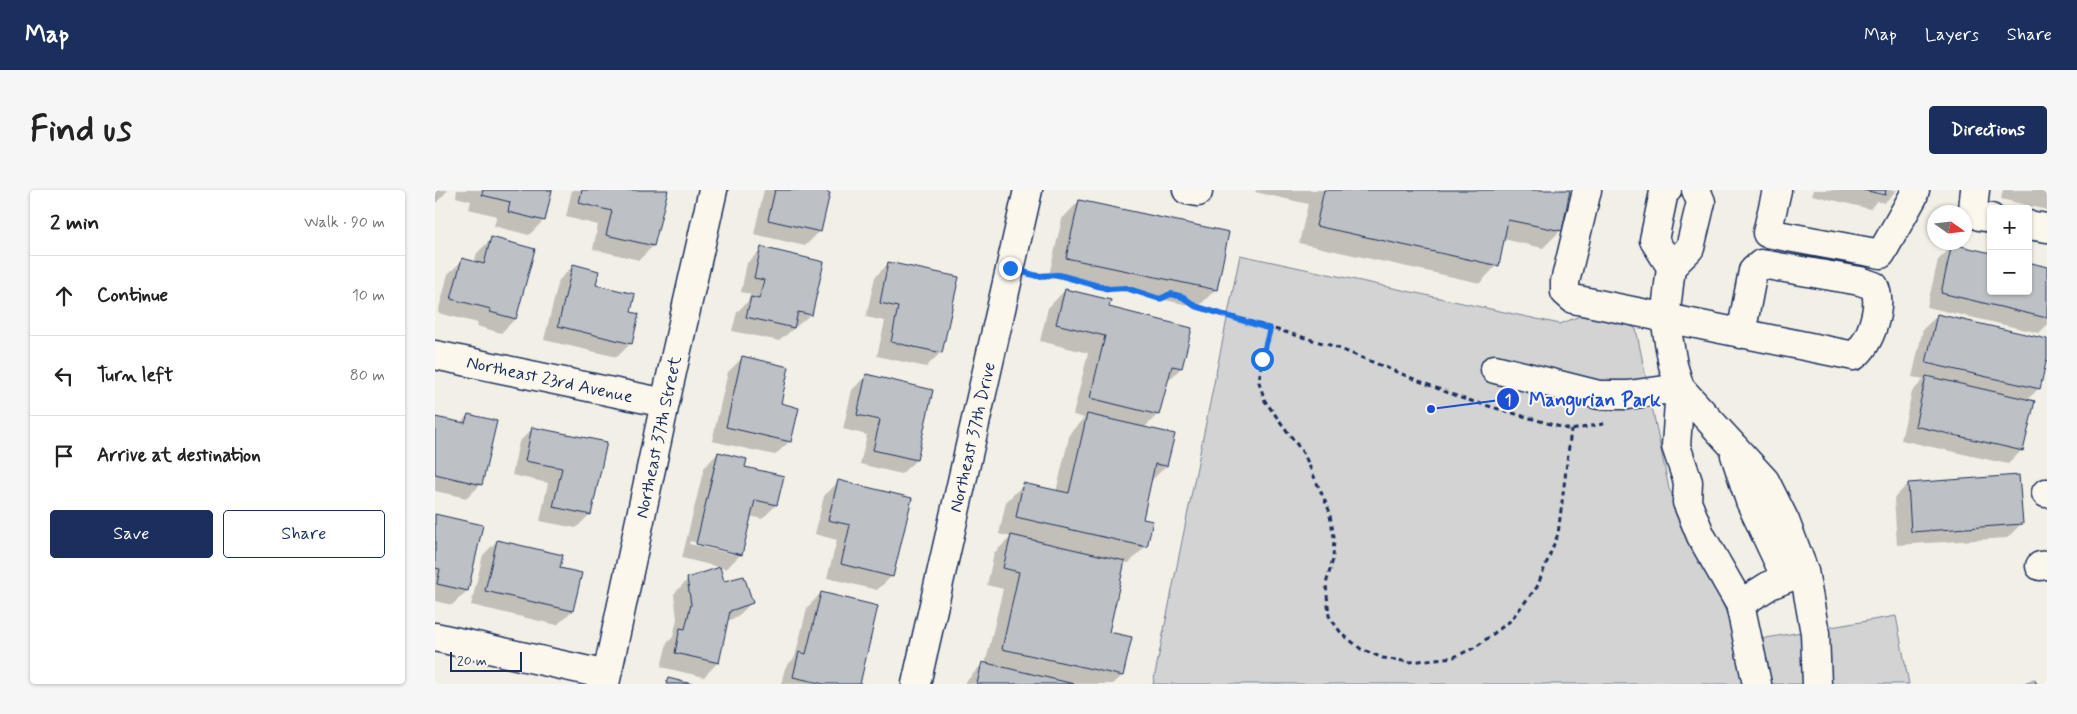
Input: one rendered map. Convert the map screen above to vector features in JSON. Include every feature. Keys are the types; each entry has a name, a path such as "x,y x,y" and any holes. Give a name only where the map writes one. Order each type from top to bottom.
{"street":[{"name":"Northeast 37th Street","path":"606,680 713,190"},
{"path":"1587,190 1565,282 1565,292 1573,299 1854,356 1863,350 1870,337 1879,296 1875,286 1881,254 1915,190"},
{"path":"1667,190 1664,192 1654,240 1671,267"},
{"path":"1696,190 1701,202 1690,248 1671,267 1665,319 1673,365 1680,388 1676,446 1687,482 1707,505 1747,599 1757,684"},
{"path":"1777,190 1767,233 1881,254"},
{"path":"1975,190 1973,209 1979,216 1987,217"},
{"name":"Northeast 37th Drive","path":"916,684 1010,268 1023,191"},
{"path":"2032,226 2047,228"},
{"path":"1741,334 1753,271 1761,264 1860,281 1875,286"},
{"name":"Northeast 23rd Avenue","path":"435,355 665,403"},
{"path":"1495,369 1599,395 1628,395 1680,388"},
{"path":"1680,388 1765,481 1785,521 1795,575 1815,633 1817,684"},
{"path":"1747,599 1795,575"},
{"path":"435,637 606,680"}],"path":[{"path":"1010,268 1037,276 1059,275 1109,289 1126,288 1160,299 1171,294 1183,297 1195,306 1333,346 1461,398 1571,430 1609,422"},
{"path":"1270,329 1262,359 1259,382 1265,401 1304,454 1329,510 1334,537 1333,559 1326,584 1329,616 1341,633 1361,649 1383,658 1410,662 1454,657 1476,647 1510,621 1537,587 1557,534 1571,430"}],"shaded area":[{"path":"1240,255 1560,324 1585,314 1612,314 1636,329 1669,489 1696,537 1740,647 1766,638 1896,616 1909,684 1153,684"}],"building":[{"path":"483,190 552,190 545,221 508,212 510,202 482,195"},
{"path":"582,190 668,190 654,246 606,235 612,211 579,203"},
{"path":"775,190 827,190 830,193 821,232 768,220"},
{"path":"1324,190 1570,190 1562,231 1508,220 1499,266 1316,226"},
{"path":"1863,190 1886,190 1885,195"},
{"path":"1079,200 1229,232 1217,290 1066,258"},
{"path":"491,237 535,249 516,319 490,312 491,309 451,299 462,258 484,264"},
{"path":"761,247 824,262 812,315 798,312 794,328 746,317 751,297 759,299 764,280 754,278"},
{"path":"1972,249 1987,252 1987,295 2032,295 2032,263 2047,267 2047,318 1941,293 1951,250"},
{"path":"888,262 959,277 942,353 891,342 898,307 880,303"},
{"path":"573,264 599,271 596,285 635,294 631,312 639,314 632,344 558,326"},
{"path":"1065,289 1111,300 1109,307 1192,328 1182,368 1172,366 1159,415 1090,398 1105,336 1056,324"},
{"path":"1937,314 2047,339 2047,358 2040,389 1926,363"},
{"path":"742,356 789,367 781,403 799,408 791,442 726,427"},
{"path":"866,374 933,390 917,460 873,450 880,420 857,415"},
{"path":"1926,376 2035,401 2023,451 1915,426"},
{"path":"468,414 497,421 482,485 435,474 435,417 465,423"},
{"path":"1087,414 1175,434 1167,466 1155,464 1143,519 1153,521 1147,547 1016,517 1023,483 1069,493"},
{"path":"532,427 607,442 591,515 553,507 562,468 525,461"},
{"path":"718,452 747,459 745,467 784,476 777,505 755,500 742,555 696,544"},
{"path":"2019,475 2023,524 1911,532 1908,483"},
{"path":"838,480 912,498 893,577 841,564 850,525 828,520"},
{"path":"435,514 483,525 468,591 437,584 440,569 435,568"},
{"path":"1011,535 1125,561 1109,632 1132,637 1123,676 1002,649 1019,572 1003,568"},
{"path":"497,540 563,555 560,568 582,573 573,611 485,591"},
{"path":"720,567 724,581 744,576 753,603 730,611 719,663 675,653 680,628 685,629 691,604 687,578"},
{"path":"821,592 878,606 860,684 824,684 793,677 799,652 806,654"},
{"path":"982,662 1074,684 977,684"},
{"path":"668,678 692,684 666,684"},
{"path":"2034,679 2037,684 2023,684"}],"place":[{"name":"Mangurian Park","path":"1431,409"}],"route":[{"path":"1010,268 1037,276 1059,275 1109,289 1126,288 1160,299 1171,294 1183,297 1195,306 1270,329 1262,359"}]}
